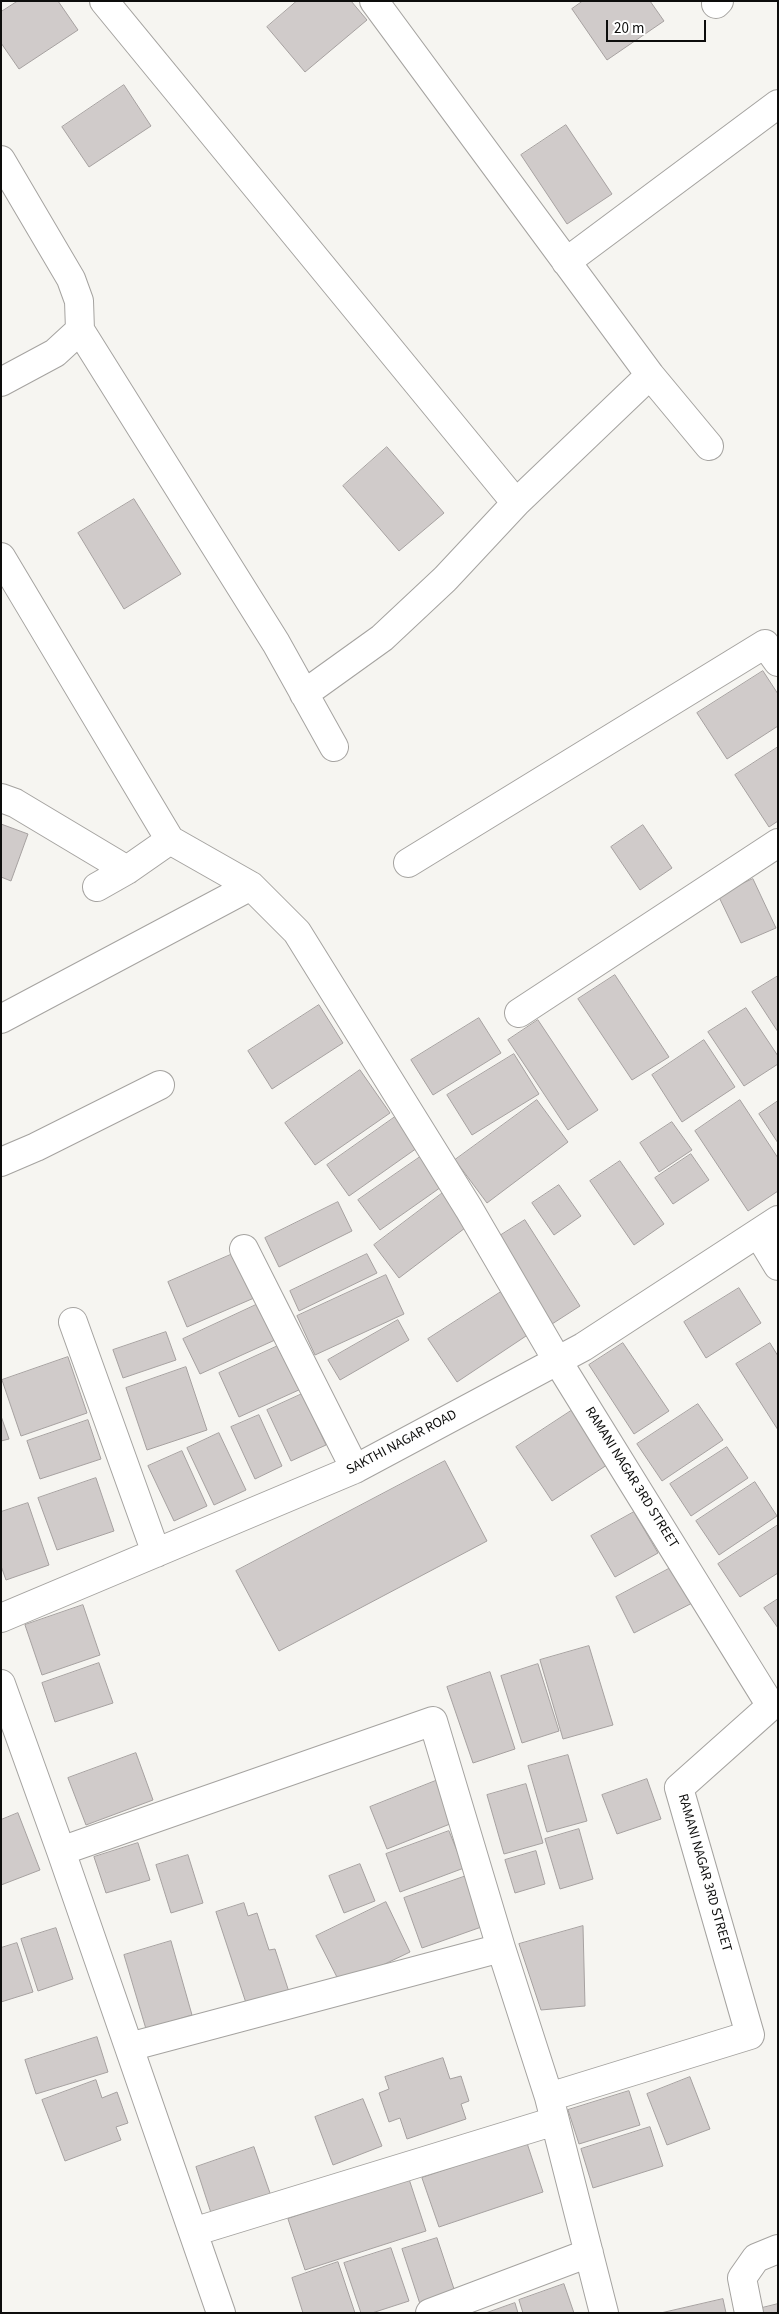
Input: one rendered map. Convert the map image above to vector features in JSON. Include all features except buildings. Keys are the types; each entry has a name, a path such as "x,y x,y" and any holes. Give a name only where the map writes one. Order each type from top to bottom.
{"street":[{"path":"104,1 516,503"},
{"path":"374,1 650,375 709,446"},
{"path":"566,262 778,104"},
{"path":"1,160 71,279 79,301 80,330 276,643 334,746"},
{"path":"1,382 56,353 80,330"},
{"path":"304,694 382,638 445,579 516,503 650,375"},
{"path":"1,557 170,840 251,886 297,932 469,1210 557,1360"},
{"path":"408,864 774,649"},
{"path":"1,798 15,803 128,870"},
{"path":"97,887 128,870 170,840"},
{"path":"519,1013 778,844"},
{"path":"1,1019 251,886"},
{"path":"1,1162 160,1085"},
{"path":"768,1226 778,1266"},
{"name":"SAKTHI NAGAR ROAD","path":"1,1618 355,1469 583,1347 768,1226"},
{"path":"244,1249 355,1469"},
{"path":"73,1322 156,1553"},
{"name":"RAMANI NAGAR 3RD STREET","path":"552,2109 750,2035 679,1788 771,1706 557,1360"},
{"path":"1,1684 61,1851 221,2313"},
{"path":"61,1851 433,1721 501,1948 552,2109 604,2313"},
{"path":"129,2047 501,1948"},
{"path":"193,2232 552,2109"},
{"path":"749,2313 742,2278 756,2258 778,2249"},
{"path":"430,2313 589,2253"}]}
